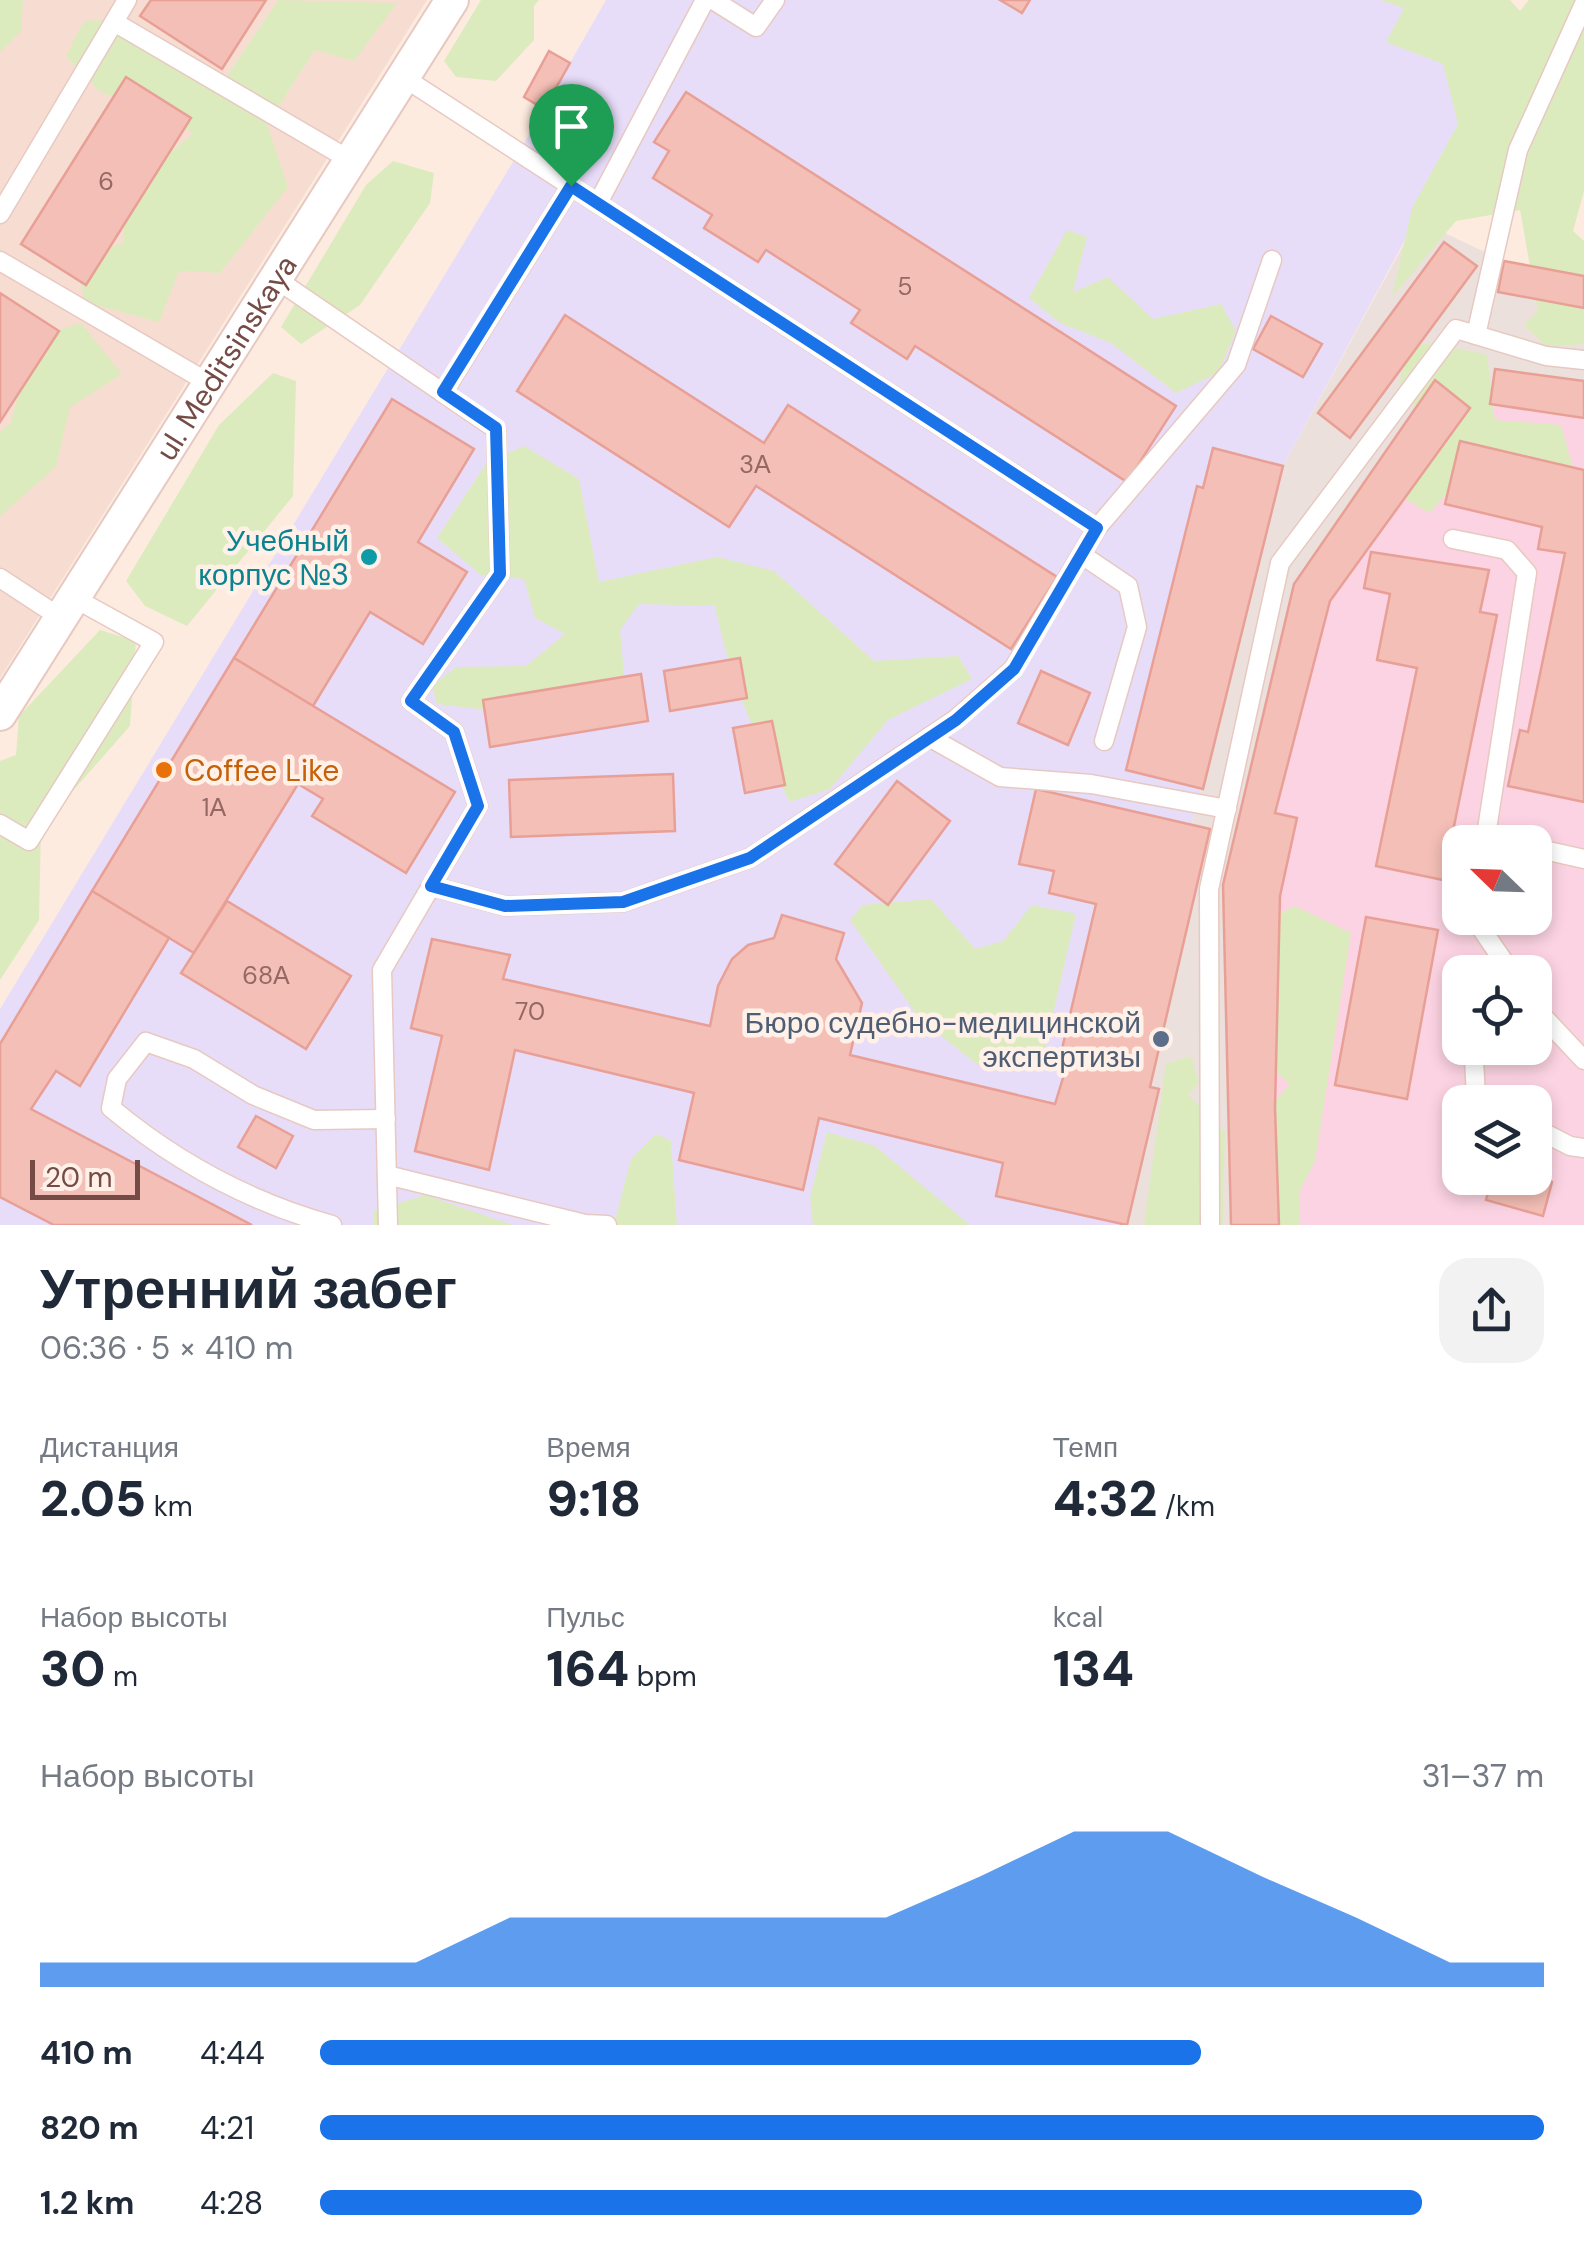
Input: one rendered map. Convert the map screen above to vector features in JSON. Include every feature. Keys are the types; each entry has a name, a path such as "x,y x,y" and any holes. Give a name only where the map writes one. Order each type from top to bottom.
{"street":[{"name":"ul. Meditsinskaya","path":"0,714 452,0"}],"lane":[{"path":"0,214 128,0"},
{"path":"598,203 705,0"},
{"path":"712,0 756,27 775,0"},
{"path":"1476,335 1518,150 1584,4"},
{"path":"114,22 350,160"},
{"path":"403,77 1097,528"},
{"path":"443,392 571,186"},
{"path":"431,886 505,906 623,902 750,858 929,738 1014,669 1097,528 1236,365 1272,260"},
{"path":"0,261 209,384"},
{"path":"276,279 496,428 500,574 411,701 454,732 478,806 382,970 388,1225"},
{"path":"1210,1225 1209,889 1280,563 1456,329 1546,356 1584,360"},
{"path":"1453,539 1507,550 1528,573 1488,825"},
{"path":"1082,555 1128,586 1136,627 1104,741"},
{"path":"0,578 154,642 29,842 0,824"},
{"path":"929,738 1000,778 1090,784 1227,809"},
{"path":"1552,852 1584,860"},
{"path":"1552,1026 1584,1060"},
{"path":"332,1225 284,1212 164,1152 111,1108 117,1079 146,1042 194,1060 253,1095 314,1120 386,1119"},
{"path":"1552,1137 1584,1148"},
{"path":"387,1174 585,1224 607,1225"}],"shaded area":[{"path":"0,0 427,0 0,678"},
{"path":"606,0 1436,0 1496,71 1283,466 1192,824 1210,829 1151,1086 1159,1089 1127,1225 0,1225 0,1009 519,152"},
{"path":"1417,220 1504,261 1584,276 1584,418 1276,813 1297,818 1280,896 1279,1225 1127,1225 1159,1090 1150,1087 1209,829 1192,825 1283,466"},
{"path":"1490,404 1584,418 1584,1225 1279,1225 1275,1108 1280,896 1297,819 1275,813 1330,601 1470,408"}],"green space":[{"path":"0,0 23,0 21,31 0,52"},
{"path":"278,0 397,3 354,61 315,50 267,124 288,187 220,273 179,271 159,322 84,302 79,261 124,242 123,190 194,133 99,91 66,56 84,21 129,19 219,88"},
{"path":"481,0 539,0 534,6 534,40 496,81 456,77 444,61"},
{"path":"1380,0 1510,0 1520,11 1529,0 1584,0 1584,191 1573,231 1584,241 1584,344 1547,347 1524,325 1538,311 1520,210 1456,221 1392,297 1412,208 1458,124 1443,64 1386,42 1404,8"},
{"path":"393,161 434,173 430,203 360,305 301,344 281,327 366,185"},
{"path":"1067,230 1087,237 1073,292 1108,277 1153,319 1221,304 1236,331 1218,373 1176,393 1111,343 1060,323 1029,298"},
{"path":"81,323 122,374 70,407 56,467 0,516 0,432 10,424 36,337"},
{"path":"1431,343 1487,355 1495,420 1561,425 1576,479 1475,463 1429,513 1394,492 1440,416 1397,398 1406,347"},
{"path":"273,373 296,381 293,496 187,626 145,606 126,581 219,425"},
{"path":"524,446 579,479 599,582 717,557 774,571 874,661 958,656 972,679 888,720 830,789 790,802 745,707 715,606 639,604 620,630 625,684 529,715 437,704 432,686 456,667 526,666 565,634 535,618 524,579 481,575 437,538 487,462"},
{"path":"100,630 136,641 130,726 41,827 39,920 0,980 0,761 16,755 19,716"},
{"path":"931,899 975,949 1003,941 1032,905 1076,914 1042,1062 979,1066 920,1019 850,920 863,905"},
{"path":"1295,906 1351,933 1315,1161 1299,1193 1300,1225 1260,1225 1249,1129 1290,1084 1247,1048 1245,930"},
{"path":"1191,1056 1199,1083 1188,1095 1225,1133 1223,1225 1144,1225 1166,1064"},
{"path":"827,1132 875,1146 970,1225 813,1225 810,1197"},
{"path":"656,1134 671,1141 677,1225 614,1225 631,1159"},
{"path":"425,1195 513,1225 374,1225 373,1211"}],"building":[{"path":"151,0 266,0 222,69 140,16"},
{"path":"1000,0 1030,0 1022,13"},
{"path":"549,51 570,63 544,109 524,97"},
{"path":"126,77 191,118 86,285 21,244"},
{"path":"686,92 1176,406 1127,482 915,346 907,359 851,323 860,310 766,250 758,262 704,228 712,215 653,178 669,151 654,142"},
{"path":"1444,242 1477,266 1350,438 1318,413"},
{"path":"1504,261 1584,276 1584,308 1498,292"},
{"path":"0,293 59,331 0,422"},
{"path":"565,315 764,443 788,405 1057,577 1011,649 756,486 729,527 517,391"},
{"path":"1271,316 1322,344 1303,377 1253,349"},
{"path":"1495,369 1584,381 1584,418 1490,404"},
{"path":"1435,380 1470,408 1330,601 1275,813 1297,818 1280,896 1275,1108 1279,1225 1231,1225 1223,885 1294,584"},
{"name":"Учебный корпус №3","path":"392,399 474,449 418,542 467,572 423,644 370,612 313,706 234,658"},
{"path":"1460,441 1584,470 1584,802 1508,786 1520,730 1528,732 1565,553 1538,549 1542,527 1445,504"},
{"path":"1213,448 1283,466 1203,789 1126,770 1197,486 1203,488"},
{"path":"1371,552 1489,570 1480,612 1497,615 1454,825 1442,825 1442,880 1376,866 1417,668 1377,660 1390,594 1364,588"},
{"path":"234,658 455,792 406,873 312,816 323,799 298,784 194,953 92,891"},
{"path":"740,658 747,698 670,711 664,671"},
{"path":"1041,671 1090,693 1068,745 1018,723"},
{"path":"641,674 648,721 490,747 483,700"},
{"path":"772,721 785,785 745,793 733,728"},
{"path":"673,774 675,831 511,837 509,780"},
{"path":"897,781 950,821 888,905 835,864"},
{"path":"1036,789 1210,829 1150,1087 1159,1089 1127,1225 996,1196 1003,1163 819,1118 803,1190 679,1160 694,1093 515,1050 489,1170 415,1151 442,1036 411,1028 432,939 510,955 503,979 710,1026 718,986 732,959 748,945 774,938 782,915 844,933 836,959 862,1003 850,1055 1055,1104 1066,1068 1058,1066 1096,904 1049,893 1054,871 1019,864"},
{"path":"92,891 169,938 80,1086 56,1071 31,1109 252,1225 54,1225 0,1197 0,1044"},
{"path":"227,901 351,976 306,1049 181,973"},
{"path":"1366,917 1438,930 1407,1099 1335,1085"},
{"path":"256,1116 293,1136 276,1168 238,1147"},
{"path":"1487,1195 1549,1195 1543,1216 1486,1200"}],"place":[{"name":"Учебный корпус №3","path":"369,557"},
{"name":"Coffee Like","path":"164,770"},
{"name":"Бюро судебно-медицинской экспертизы","path":"1161,1039"}],"route":[{"path":"571,186 1097,528 1014,669 956,720 750,858 623,902 505,906 431,886 478,806 454,732 411,701 500,574 496,428 443,392 571,186"}]}
